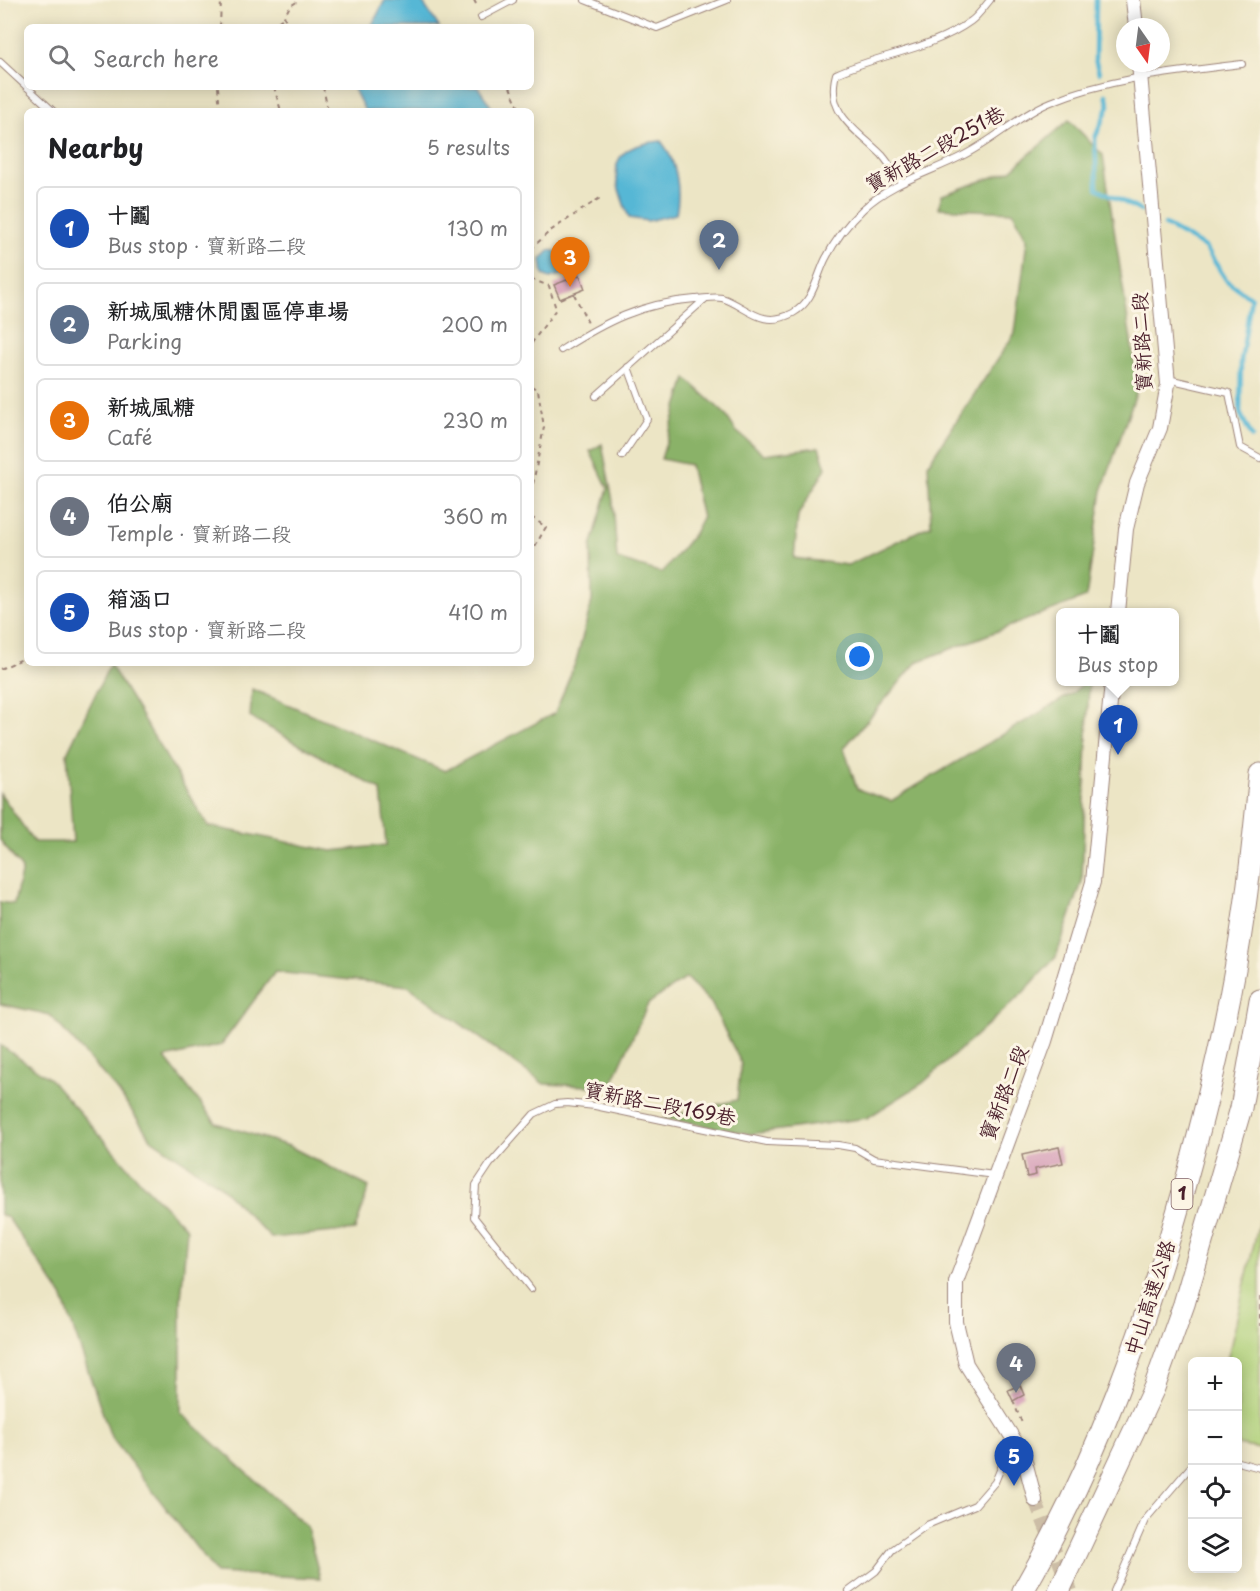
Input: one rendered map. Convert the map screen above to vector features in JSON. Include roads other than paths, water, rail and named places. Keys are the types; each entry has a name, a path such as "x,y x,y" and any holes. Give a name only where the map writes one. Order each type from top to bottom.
{"highway":[{"name":"中山高速公路","path":"1023,1591 1090,1459 1131,1359 1156,1286 1202,1123 1221,1043 1244,914 1260,774"},
{"name":"中山高速公路","path":"1059,1591 1154,1388 1180,1314 1241,1108 1260,1000"}],"street":[{"path":"1133,0 1135,18"},
{"name":"寶新路二段","path":"1118,608 1126,530 1137,483 1160,428 1168,378 1140,72"},
{"name":"寶新路二段","path":"1035,1500 1023,1454 966,1364 957,1322 956,1282 1045,1041 1093,882 1112,686"}],"lane":[{"path":"481,17 513,0"},
{"path":"585,0 657,28 727,0"},
{"path":"901,182 884,157 842,117 831,91 836,74 861,62 931,43 972,21 990,0"},
{"path":"0,62 24,84"},
{"name":"寶新路二段251巷","path":"1170,68 1242,64"},
{"name":"寶新路二段251巷","path":"561,350 628,312 651,305 721,298 752,316 782,318 795,312 806,303 832,248 851,222 874,200 901,182 974,150 1051,102 1134,72"},
{"path":"30,90 50,108"},
{"path":"596,396 705,299"},
{"path":"622,456 647,419 628,367"},
{"path":"1168,378 1229,393 1240,447 1260,458"},
{"name":"寶新路二段169巷","path":"531,1289 474,1217 476,1185 490,1164 534,1114 555,1104 595,1106 768,1142 855,1148 874,1158 994,1175"},
{"path":"849,1591 876,1571 892,1550 927,1525 975,1505 996,1482 1014,1439"},
{"path":"1242,1463 1260,1468"},
{"path":"1114,1591 1145,1520 1188,1471"}],"water":[{"path":"385,0 421,0 437,24 373,24"},
{"path":"354,90 480,90 492,108 364,108"},
{"path":"661,141 671,157 676,176 678,195 676,214 648,221 629,218 619,189 617,166 621,157 629,150 642,144"},
{"path":"550,250 565,254 570,262 570,272 550,278 543,275 541,259"}],"waterway":[{"path":"1096,0 1095,59 1099,73"},
{"path":"1106,95 1109,105 1095,138 1097,188 1141,211"},
{"path":"1165,225 1205,247 1227,281 1251,298 1241,361 1240,413 1252,437"}],"tunnel":[{"path":"1035,1500 1071,1591"}],"place":[{"name":"新城風糖休閒園區停車場","path":"719,270"},
{"name":"新城風糖","path":"570,287"},
{"name":"十鬮","path":"1118,755"},
{"name":"伯公廟","path":"1016,1393"},
{"name":"箱涵口","path":"1014,1486"}]}
